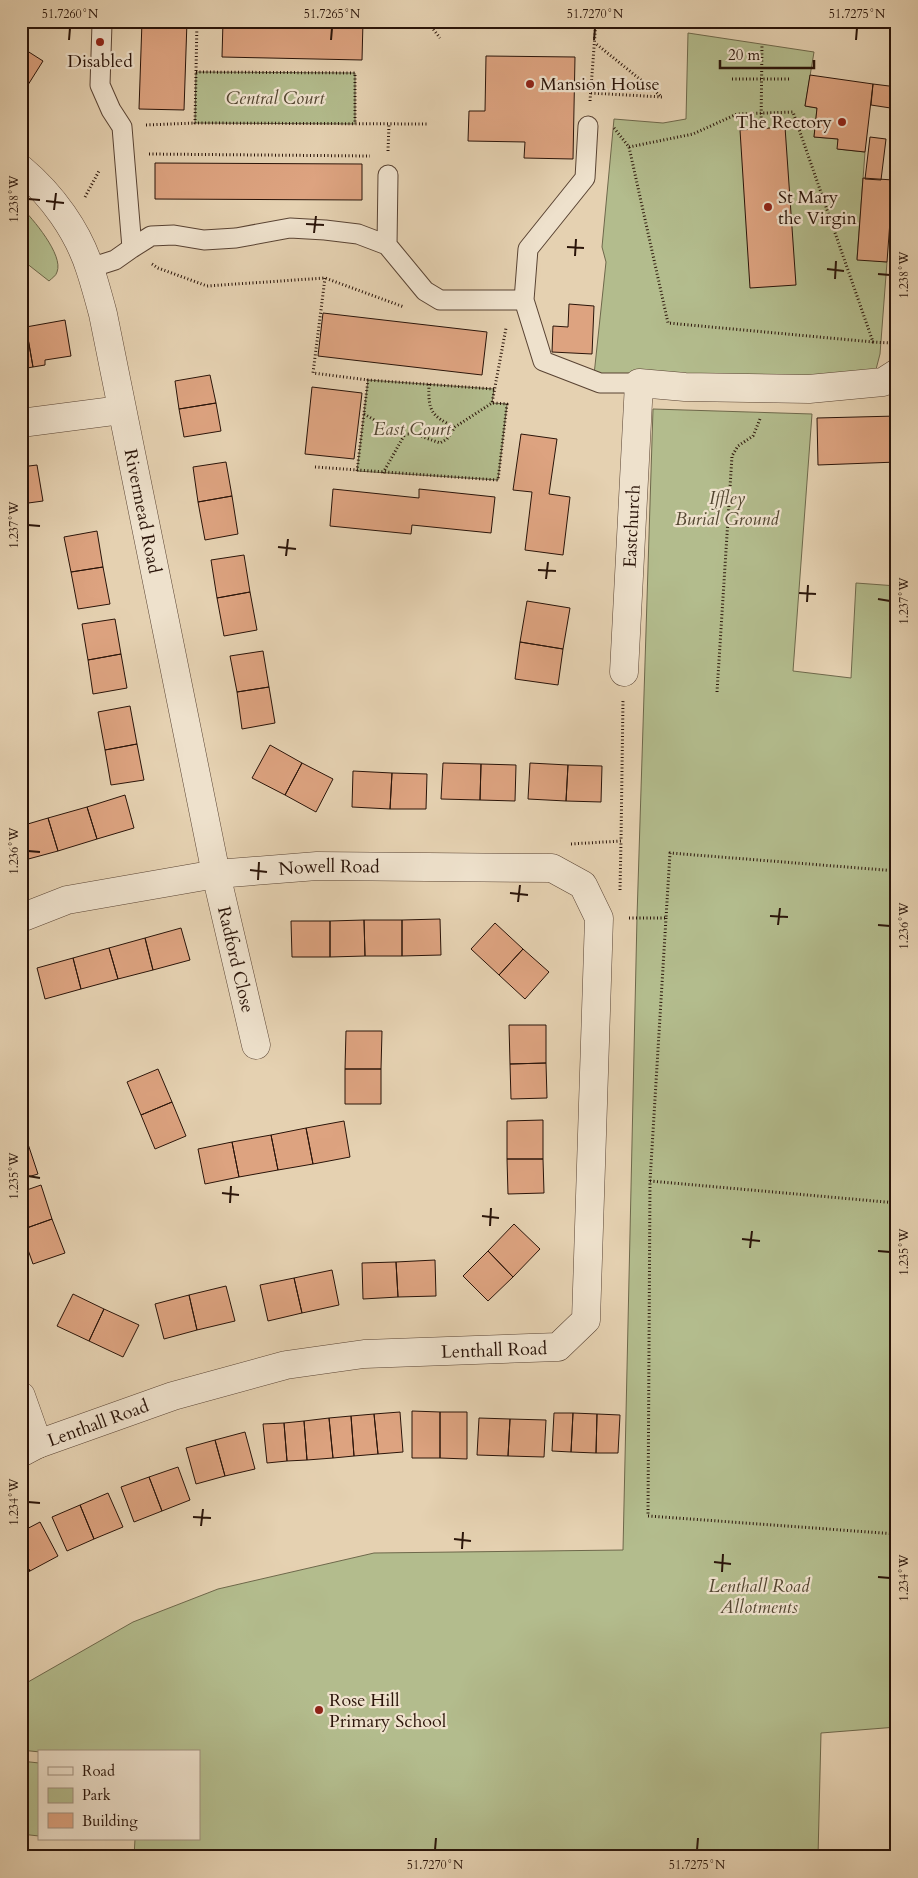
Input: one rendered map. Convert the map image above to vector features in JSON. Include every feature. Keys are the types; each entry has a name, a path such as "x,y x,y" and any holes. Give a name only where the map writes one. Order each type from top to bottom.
{"street":[{"name":"Rivermead Road","path":"21,170 51,199 73,232 90,268 103,314 216,874"},
{"path":"639,383 809,389 882,382 897,373"},
{"name":"Eastchurch","path":"624,672 639,383"},
{"path":"21,423 121,410"},
{"name":"Nowell Road","path":"21,918 67,900 216,874 317,866 552,868"},
{"name":"Lenthall Road","path":"30,1449 173,1396 286,1365 364,1354 558,1347 586,1320 598,918 583,885 552,868"},
{"name":"Radford Close","path":"216,874 256,1045"},
{"path":"21,1396 30,1449"}],"lane":[{"path":"102,24 100,85 111,110 122,128 132,248"},
{"path":"588,126 585,178 528,249 524,300 544,361 600,383 639,383"},
{"path":"387,245 388,175"},
{"path":"90,268 115,260 151,236 174,235 204,240 236,238 290,228 325,230 358,234 387,245 425,291 440,300 524,300"}],"path":[{"path":"197,21 195,123 427,124"},
{"path":"427,21 440,38"},
{"path":"588,126 596,21"},
{"path":"590,93 662,96 595,43"},
{"path":"761,128 762,44"},
{"path":"196,72 355,73 355,124"},
{"path":"732,79 789,79"},
{"path":"873,342 793,112 737,114 693,134 629,147 668,322 873,342 897,343"},
{"path":"155,154 378,156"},
{"path":"132,248 158,268 207,286 325,278 413,310 440,300"},
{"path":"325,278 313,374 494,389"},
{"path":"492,403 504,330 524,300"},
{"path":"357,470 368,380"},
{"path":"429,384 428,404 438,419 455,427"},
{"path":"718,692 732,456 738,446 754,436 759,424 763,388"},
{"path":"315,467 498,480 507,404 492,403 455,427 447,439 440,443 415,434 399,434 364,414"},
{"path":"383,473 406,434"},
{"path":"552,868 557,844 621,841 624,672"},
{"path":"897,871 670,853 650,1181 648,1516 897,1534"},
{"path":"637,918 666,918"},
{"path":"650,1181 897,1203"}],"green space":[{"path":"688,33 814,52 805,106 817,108 814,137 838,139 838,149 865,152 857,259 887,262 880,354 874,377 594,375 606,262 602,247 614,119 663,123 686,119"},
{"name":"Central Court","path":"196,72 355,73 355,124 195,123"},
{"path":"21,207 46,237 56,256 57,272 49,281 21,259"},
{"name":"East Court","path":"368,380 494,389 492,403 507,404 498,480 357,471"},
{"path":"653,409 812,414 793,671 851,678 856,583 897,586 897,1727 821,1733 818,1857 134,1857 135,1840 200,1840 200,1750 38,1750 38,1752 21,1750 21,1686 133,1622 218,1589 374,1553 623,1550 637,917"},
{"path":"21,1761 38,1763 38,1836 21,1834"}],"building":[{"path":"142,21 187,21 184,110 139,109"},
{"path":"223,21 363,21 362,60 222,57"},
{"path":"21,47 43,61 21,96"},
{"name":"Mansion House","path":"486,56 575,57 573,159 524,158 525,142 468,141 469,111 485,111"},
{"name":"The Rectory","path":"810,75 873,84 865,152 837,149 838,139 814,137 817,108 805,106"},
{"path":"873,84 897,87 897,109 871,105"},
{"name":"St Mary the Virgin","path":"785,127 796,285 750,288 740,130"},
{"path":"870,137 886,139 881,180 865,179"},
{"path":"155,163 362,164 362,200 155,199"},
{"path":"863,178 893,180 887,262 857,260"},
{"path":"569,304 594,306 592,354 552,352 553,326 568,327"},
{"path":"323,313 487,332 482,375 318,356"},
{"path":"65,320 71,356 45,360 45,365 33,367 26,327"},
{"path":"26,327 33,367 21,369 21,328"},
{"path":"210,375 216,403 179,409 175,381"},
{"path":"312,387 362,393 354,459 305,454"},
{"path":"216,403 221,431 184,437 179,409"},
{"path":"897,416 897,462 818,465 817,418"},
{"path":"521,434 557,439 549,494 570,497 563,555 525,550 532,492 513,490"},
{"path":"226,462 232,496 198,502 193,467"},
{"path":"37,465 43,501 21,504 21,467"},
{"path":"333,489 419,498 419,489 495,497 491,533 412,525 411,534 330,526"},
{"path":"232,496 238,534 205,540 198,502"},
{"path":"97,531 103,567 71,572 64,537"},
{"path":"244,555 250,592 217,598 211,560"},
{"path":"103,567 110,604 78,609 71,572"},
{"path":"250,592 257,630 224,636 217,598"},
{"path":"527,601 570,608 563,649 520,642"},
{"path":"115,619 121,654 88,660 82,624"},
{"path":"520,642 563,649 558,685 515,679"},
{"path":"263,651 269,687 237,692 230,656"},
{"path":"121,654 127,688 93,694 88,660"},
{"path":"269,687 275,723 242,729 237,692"},
{"path":"130,706 137,744 105,750 98,712"},
{"path":"137,744 144,780 111,785 105,750"},
{"path":"270,745 302,763 285,795 252,778"},
{"path":"302,763 333,779 316,812 285,795"},
{"path":"443,763 481,764 480,800 441,799"},
{"path":"530,763 568,765 566,801 528,799"},
{"path":"481,764 516,765 515,801 480,800"},
{"path":"568,765 602,766 601,802 566,801"},
{"path":"353,771 392,773 390,809 352,807"},
{"path":"392,773 427,774 426,809 390,809"},
{"path":"125,795 134,828 97,839 87,807"},
{"path":"87,807 97,839 58,851 48,818"},
{"path":"48,818 58,851 21,861 21,826"},
{"path":"440,919 441,955 402,956 402,920"},
{"path":"364,920 365,956 330,957 330,921"},
{"path":"364,920 402,920 402,956 365,956"},
{"path":"291,921 330,921 330,957 292,957"},
{"path":"495,923 523,949 499,975 471,949"},
{"path":"181,928 190,960 153,970 145,938"},
{"path":"145,938 153,970 118,979 109,948"},
{"path":"109,948 118,979 81,989 73,958"},
{"path":"523,949 549,972 525,999 499,975"},
{"path":"73,958 81,989 45,999 37,968"},
{"path":"509,1025 546,1025 546,1063 510,1064"},
{"path":"346,1031 382,1031 381,1069 345,1069"},
{"path":"546,1063 547,1098 511,1099 510,1064"},
{"path":"158,1069 172,1102 141,1115 127,1082"},
{"path":"345,1069 381,1069 381,1104 345,1104"},
{"path":"172,1102 186,1136 155,1149 141,1115"},
{"path":"543,1120 543,1159 507,1159 507,1121"},
{"path":"344,1121 350,1157 313,1164 306,1128"},
{"path":"21,1123 38,1174 21,1179"},
{"path":"306,1128 313,1164 278,1170 271,1135"},
{"path":"271,1135 278,1170 239,1177 232,1142"},
{"path":"232,1142 239,1177 205,1184 198,1149"},
{"path":"507,1159 543,1159 544,1193 508,1194"},
{"path":"41,1185 52,1219 21,1230 21,1192"},
{"path":"52,1219 65,1253 33,1264 21,1230"},
{"path":"514,1224 540,1249 513,1277 488,1251"},
{"path":"488,1251 513,1277 488,1301 463,1276"},
{"path":"435,1260 436,1296 398,1297 396,1262"},
{"path":"396,1262 398,1297 363,1299 362,1263"},
{"path":"332,1270 339,1305 302,1313 294,1278"},
{"path":"294,1278 302,1313 268,1321 260,1285"},
{"path":"226,1286 235,1321 197,1330 189,1295"},
{"path":"73,1294 104,1309 89,1341 57,1326"},
{"path":"189,1295 197,1330 164,1339 155,1304"},
{"path":"104,1309 139,1325 123,1357 89,1341"},
{"path":"412,1411 440,1412 440,1458 412,1458"},
{"path":"400,1412 403,1452 378,1454 374,1414"},
{"path":"440,1412 467,1412 467,1459 440,1458"},
{"path":"554,1413 573,1413 571,1452 552,1451"},
{"path":"573,1413 597,1414 596,1453 571,1452"},
{"path":"374,1414 378,1454 354,1456 351,1416"},
{"path":"597,1414 620,1415 618,1453 596,1453"},
{"path":"351,1416 354,1456 333,1458 329,1418"},
{"path":"329,1418 333,1458 307,1460 304,1421"},
{"path":"479,1418 510,1419 508,1456 477,1455"},
{"path":"510,1419 546,1420 544,1457 508,1456"},
{"path":"304,1421 307,1460 287,1461 284,1423"},
{"path":"284,1423 287,1461 267,1463 263,1424"},
{"path":"245,1432 255,1469 225,1476 215,1440"},
{"path":"215,1440 225,1476 196,1484 186,1448"},
{"path":"178,1467 190,1500 162,1511 149,1477"},
{"path":"149,1477 162,1511 134,1522 121,1487"},
{"path":"108,1493 123,1527 94,1539 80,1505"},
{"path":"80,1505 94,1539 67,1551 52,1517"},
{"path":"40,1522 58,1556 30,1571 21,1556 21,1532"},
{"path":"21,1556 30,1571 21,1576"}],"place":[{"name":"Disabled","path":"100,42"},
{"name":"Mansion House","path":"530,84"},
{"name":"The Rectory","path":"842,122"},
{"name":"St Mary the Virgin","path":"768,207"},
{"name":"Rose Hill Primary School","path":"319,1710"}],"park label":[{"name":"Iffley Burial Ground","path":"727,508"},
{"name":"Lenthall Road Allotments","path":"759,1596"}]}
